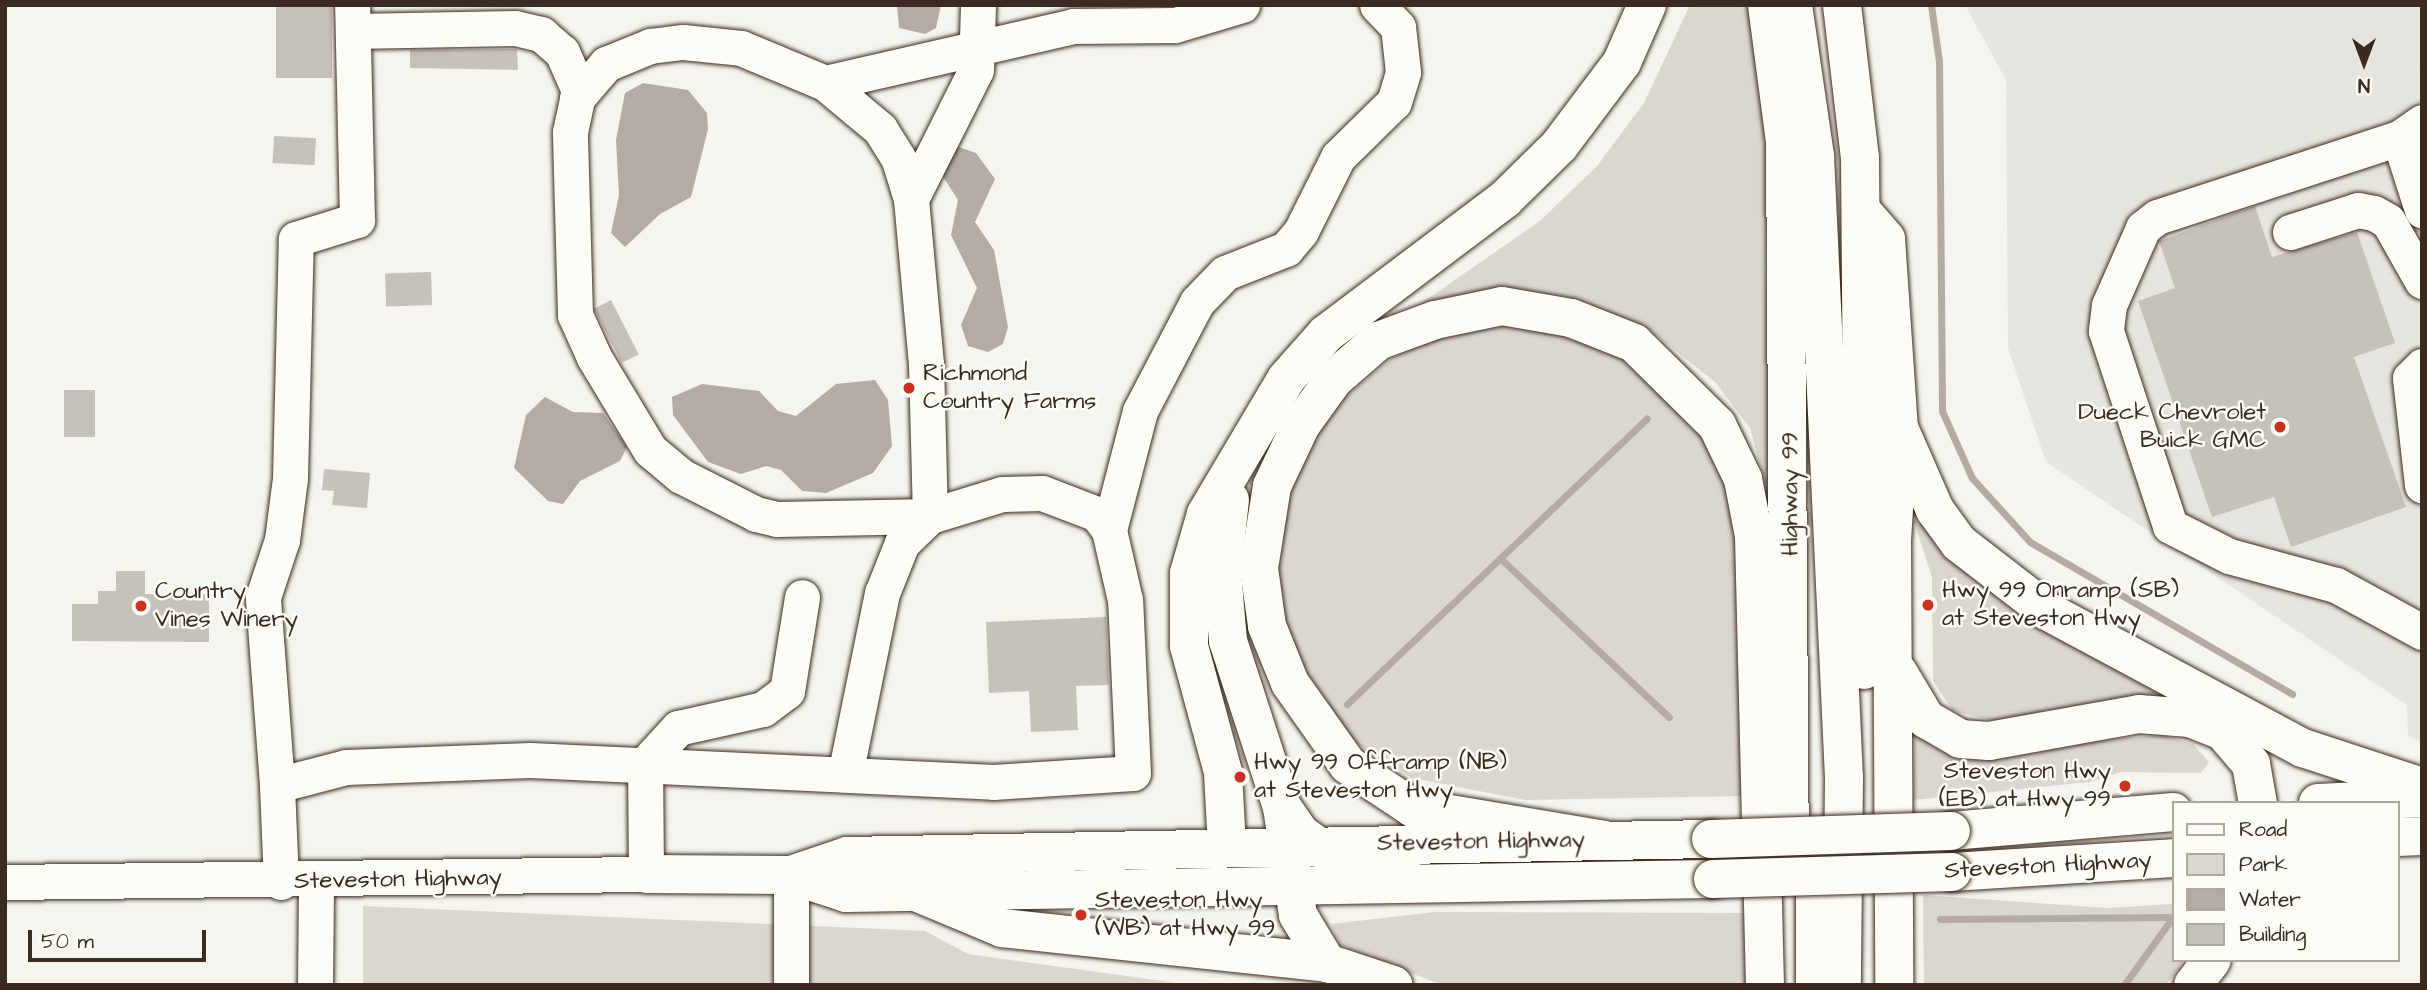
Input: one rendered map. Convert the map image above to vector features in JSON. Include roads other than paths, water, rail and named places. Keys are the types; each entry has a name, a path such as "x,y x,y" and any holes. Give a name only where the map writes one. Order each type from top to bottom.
{"main road":[{"path":"1227,847 1223,772 1189,646 1189,573 1206,514 1286,379 1326,334 1505,199 1559,146 1622,62 1647,5"},
{"name":"Highway 99","path":"1767,5 1786,194 1791,985"},
{"path":"1793,5 1815,156 1844,778 1842,985"},
{"path":"1842,5 1860,208 1866,985"},
{"path":"1860,208 1886,239 1899,429 1892,539 1897,670 1894,985"},
{"path":"1605,841 1413,808 1348,765 1290,683 1267,626 1259,568 1272,486 1301,425 1334,379 1378,341 1435,320 1502,306 1571,317 1634,343 1717,425 1743,479 1754,536 1765,985"},
{"path":"1899,429 1935,510 1959,543 2047,611 2303,748 2422,787"},
{"path":"1815,985 1815,750 1827,435"},
{"path":"1241,457 1226,519 1228,641 1282,807 1300,845 1292,887 1303,924 1327,964"},
{"path":"1897,670 1926,719 1960,739 1989,741 2139,714 2190,718 2228,733"},
{"path":"2167,677 2228,733 2251,764 2258,801"},
{"path":"2360,801 2422,798"},
{"name":"Steveston Highway","path":"791,875 847,856 1712,839 1951,831 2172,812"},
{"path":"2399,837 2422,836"},
{"path":"1300,845 1344,864 1416,883"},
{"name":"Steveston Highway","path":"646,874 791,875 846,893 1713,880 1952,872 2172,858"},
{"path":"916,892 1029,933 1327,964 1393,985"},
{"path":"2193,985 2210,962"}],"street":[{"path":"911,199 965,101 977,47 978,5"},
{"path":"825,83 1073,26 1175,24 1242,5"},
{"path":"277,785 346,767 645,764 846,771 993,782 1133,773 1125,600 1103,522 1140,411 1197,302 1225,272 1286,249 1301,231 1338,157 1394,102 1403,72 1398,27 1377,5"},
{"path":"281,882 277,785 263,597 282,540 290,478 296,239 357,220 353,18 515,28 541,34 562,52 580,93"},
{"path":"846,771 882,593 902,543 930,516 926,365 911,199 899,159 880,129 825,83 741,48 683,43 650,46 607,64 580,93 570,132 575,315 650,450 681,476 776,519 930,516 1002,494 1042,493 1103,522"},
{"path":"2422,210 2410,130 2157,217 2143,228 2109,305 2106,331 2170,526 2229,556 2336,585 2422,632"},
{"path":"2290,232 2358,211 2374,213 2388,221 2422,281"},
{"path":"2422,366 2410,378 2422,485"},
{"path":"646,874 645,764 678,728 763,709 787,691 802,597"},
{"name":"Steveston Highway","path":"5,882 316,882 646,874"},
{"path":"791,875 791,985"},
{"path":"315,985 316,882"}],"water":[{"path":"897,5 941,5 936,28 925,34 899,28"},
{"path":"643,83 688,90 707,113 708,129 691,197 660,214 625,247 611,233 619,195 616,140 625,93"},
{"path":"956,146 976,153 995,179 975,222 994,250 1008,327 1003,344 988,352 968,346 961,325 977,288 951,235 958,200 942,175"},
{"path":"875,380 888,400 892,446 873,473 826,493 802,491 781,470 766,466 741,474 708,462 673,415 672,397 702,384 759,391 778,411 796,416 836,384"},
{"path":"545,397 573,412 603,413 627,447 620,461 580,481 563,504 548,501 514,468 526,415"}],"waterway":[{"path":"1931,5 1939,61 1942,411 1972,478 2030,542 2292,694"},
{"path":"1347,704 1647,418"},
{"path":"1500,558 1669,717"},
{"path":"1940,919 2172,917"},
{"path":"2124,985 2172,918"}],"place":[{"name":"Richmond Country Farms","path":"909,388"},
{"name":"Dueck Chevrolet Buick GMC","path":"2280,427"},
{"name":"Hwy 99 Onramp (SB) at Steveston Hwy","path":"1928,605"},
{"name":"Country Vines Winery","path":"141,606"},
{"name":"Hwy 99 Offramp (NB) at Steveston Hwy","path":"1240,777"},
{"name":"Steveston Hwy (EB) at Hwy 99","path":"2125,786"},
{"name":"Steveston Hwy (WB) at Hwy 99","path":"1081,915"}]}
